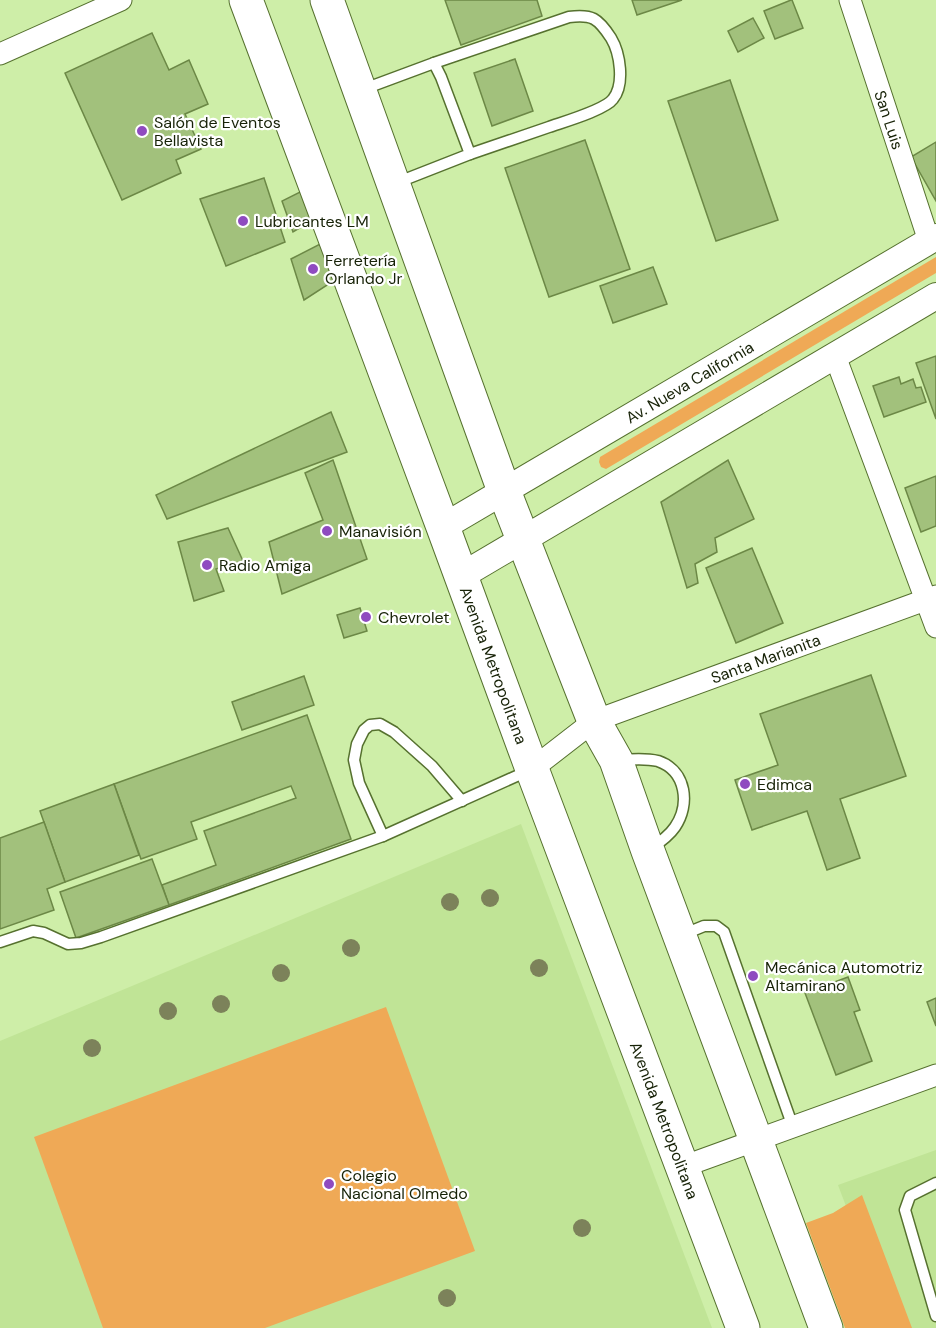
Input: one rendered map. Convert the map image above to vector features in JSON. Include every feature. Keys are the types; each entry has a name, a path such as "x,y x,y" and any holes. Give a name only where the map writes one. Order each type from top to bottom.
{"highway":[{"name":"Avenida Metropolitana","path":"246,0 743,1328"},
{"path":"327,0 504,491 594,720 616,760 826,1328"}],"street":[{"path":"0,54 121,0"},
{"name":"San Luis","path":"850,0 933,239"},
{"name":"Av. Nueva California","path":"443,527 933,239"},
{"path":"461,576 936,296"},
{"path":"835,356 931,598 936,627"},
{"name":"Santa Marianita","path":"532,769 594,720 931,598"},
{"path":"682,1167 936,1075"}],"lane":[{"path":"360,91 569,17 583,15 597,20 616,47 621,80 613,100 590,113 470,154 393,184"},
{"path":"434,63 470,154"},
{"path":"383,836 359,783 354,760 357,744 364,730 370,725 380,724 394,732 432,766 462,801"},
{"path":"616,760 641,759 658,762 668,767 678,777 685,793 684,808 674,828 648,851"},
{"path":"0,942 33,931 44,933 68,944 81,943 383,836 532,769"},
{"path":"680,936 705,926 716,926 724,932 792,1127"},
{"path":"936,1183 910,1196 905,1210 936,1316"}],"shaded area":[{"path":"936,257 936,273 606,469 601,467 600,457"},
{"name":"Colegio Nacional Olmedo","path":"521,824 712,1328 0,1328 0,1041"},
{"path":"386,1007 475,1251 265,1328 103,1328 34,1137"},
{"path":"936,1150 936,1328 892,1328 838,1185"},
{"path":"862,1195 912,1328 845,1328 806,1223 833,1213"}],"building":[{"path":"445,0 537,0 542,16 461,45"},
{"path":"632,0 682,0 637,15"},
{"path":"792,0 803,28 775,39 764,11"},
{"path":"753,18 764,38 738,52 728,31"},
{"name":"Salón de Eventos Bellavista","path":"152,33 169,70 189,60 208,104 185,114 201,149 176,160 181,173 122,200 65,73"},
{"path":"515,59 533,111 492,126 474,73"},
{"path":"730,80 778,220 716,241 668,101"},
{"path":"585,140 630,269 549,297 505,168"},
{"path":"936,142 936,201 911,157"},
{"name":"Lubricantes LM","path":"264,178 285,242 226,266 200,199"},
{"path":"306,189 315,219 293,232 282,201"},
{"name":"Ferretería Orlando Jr","path":"324,242 335,280 304,300 291,259"},
{"path":"653,267 667,304 613,323 600,286"},
{"path":"936,356 936,419 916,363"},
{"path":"899,377 901,384 913,379 916,388 921,387 926,402 884,417 873,386"},
{"path":"331,412 347,452 167,519 156,495"},
{"name":"Manavisión","path":"333,460 367,559 282,594 269,542 323,520 305,473"},
{"path":"728,460 754,519 715,538 717,552 695,564 698,583 687,588 661,502"},
{"path":"936,476 936,526 921,532 905,488"},
{"name":"Radio Amiga","path":"228,528 243,561 216,569 224,591 194,601 178,542"},
{"path":"752,548 783,623 736,643 706,568"},
{"path":"360,608 367,631 344,638 337,615"},
{"path":"871,675 906,776 840,799 860,858 827,870 807,811 752,830 735,780 778,765 760,714"},
{"path":"304,676 314,705 242,730 232,702"},
{"path":"307,715 351,839 169,905 162,885 216,865 204,831 296,798 291,786 191,822 197,839 141,859 114,784"},
{"path":"114,784 139,855 65,882 40,811"},
{"path":"44,822 65,882 47,889 54,910 0,929 0,838"},
{"path":"152,859 169,905 76,938 60,892"},
{"path":"848,977 860,1010 854,1012 872,1061 836,1075 805,993"},
{"path":"936,998 936,1026 927,1002"}],"place":[{"name":"Salón de Eventos Bellavista","path":"142,131"},
{"name":"Lubricantes LM","path":"243,221"},
{"name":"Ferretería Orlando Jr","path":"313,269"},
{"name":"Manavisión","path":"327,531"},
{"name":"Radio Amiga","path":"207,565"},
{"name":"Chevrolet","path":"366,617"},
{"name":"Edimca","path":"745,784"},
{"name":"Mecánica Automotriz Altamirano","path":"753,976"},
{"name":"Colegio Nacional Olmedo","path":"329,1184"}]}
